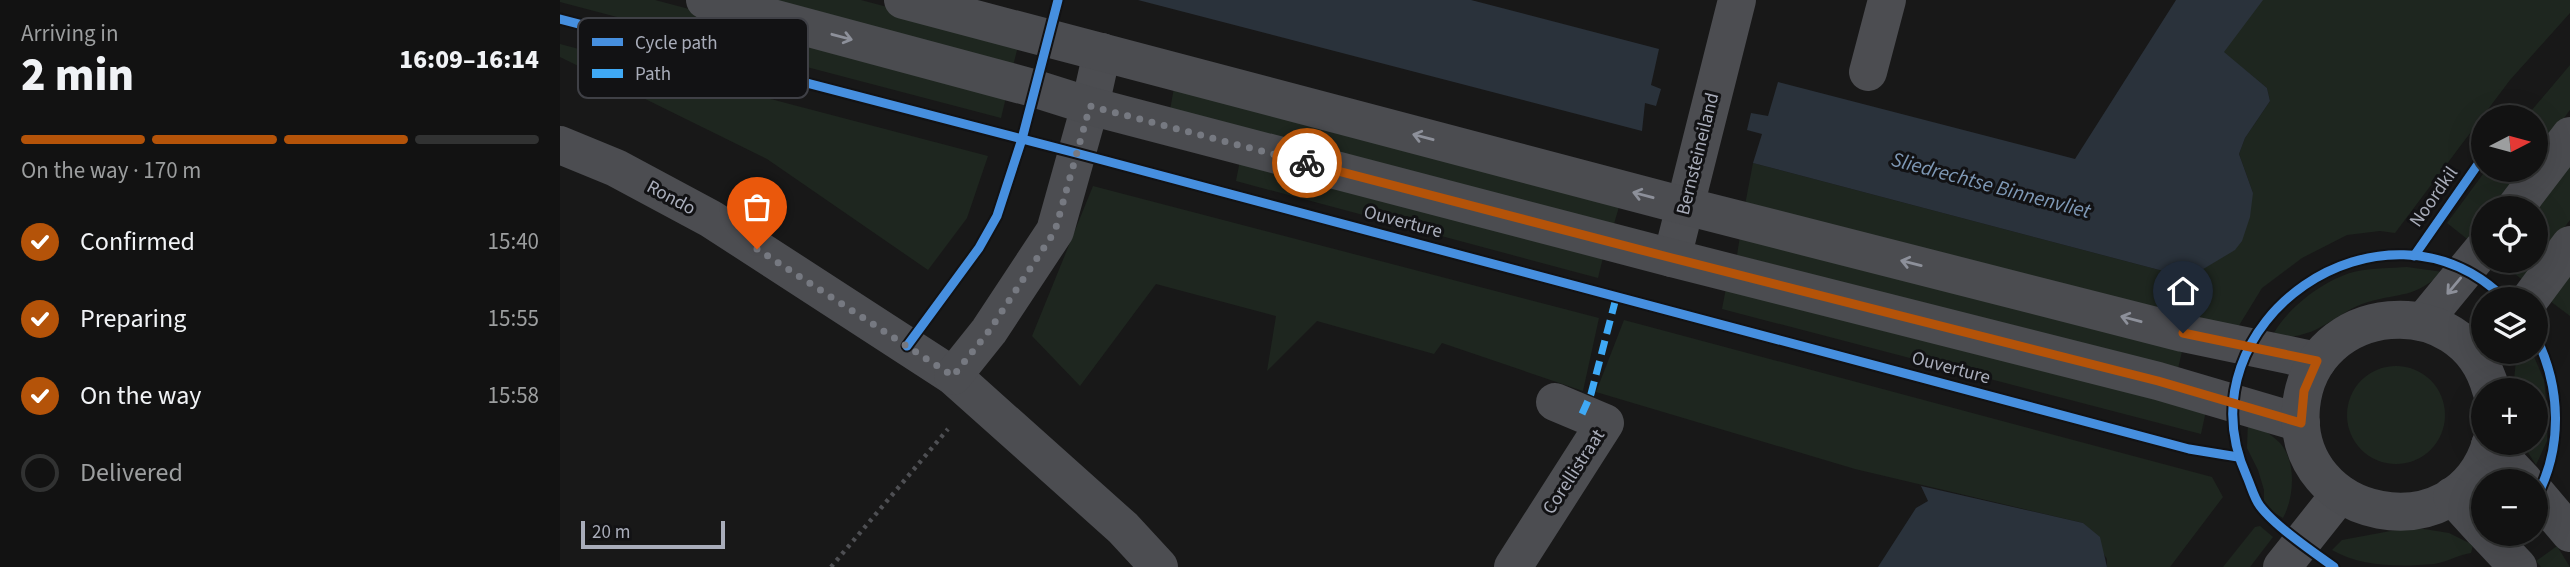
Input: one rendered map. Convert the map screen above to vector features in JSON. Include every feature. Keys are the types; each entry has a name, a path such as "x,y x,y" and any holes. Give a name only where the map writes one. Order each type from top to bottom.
{"street":[{"name":"Ouverture","path":"705,0 772,18"},
{"path":"903,0 1685,206 2183,333 2317,361"},
{"name":"Bernsteineiland","path":"1672,258 1737,0"},
{"path":"1868,72 1887,0"},
{"name":"Ouverture","path":"808,28 1090,106 2158,381 2301,423"},
{"path":"964,386 989,331 1055,231 1090,106 1102,52"},
{"path":"2524,196 2570,136"},
{"name":"Rondo","path":"560,145 616,168 711,219 964,386 1123,528 1160,567"},
{"path":"2539,287 2570,245"},
{"path":"2423,322 2471,264"},
{"path":"2486,455 2476,474 2452,496 2435,506 2395,513 2376,510 2356,504 2340,494 2325,479 2312,463 2301,423 2304,391 2317,361 2346,333 2364,324 2384,319 2423,322 2447,332 2489,370"},
{"name":"Corellistraat","path":"1513,567 1605,423 1555,402"},
{"path":"2501,455 2513,469"},
{"path":"2282,567 2340,494"},
{"path":"2452,496 2471,517"},
{"path":"2548,508 2570,533"},
{"path":"2498,546 2518,567"}],"path":[{"path":"831,567 964,386"}],"shaded area":[{"path":"655,0 723,18 621,18 560,2"},
{"path":"763,0 861,0 1019,42 1013,66"},
{"path":"2261,0 2570,0 2570,13 2491,105 2471,105 2471,132 2395,233 2380,231 2347,235 2302,258 2262,288 2235,332 1745,205 1753,163 2167,272 2253,193 2239,154 2245,138 2270,101 2267,88 2223,52"},
{"path":"808,40 1007,93 1001,118 808,67"},
{"path":"560,44 578,49 578,66 560,57"},
{"path":"2570,65 2570,110 2548,140 2548,105 2536,105"},
{"path":"1175,82 1621,200 1614,224 1170,110"},
{"path":"643,98 766,98 988,156 967,218 928,270 767,159"},
{"path":"1241,155 1605,249 1598,278 1236,181"},
{"path":"2570,164 2570,220 2548,249 2548,196"},
{"path":"2477,182 2516,182 2505,196 2471,196 2471,242 2447,223"},
{"path":"1093,186 1599,318 1583,391 1442,343 1434,354 1317,321 1267,371 1276,316 1156,284 1080,386 1032,336"},
{"path":"1741,230 2183,347 2177,373 1737,255"},
{"path":"2407,267 2443,272 2415,291 2361,304 2313,331 2271,339 2285,317 2296,306 2333,280 2358,271"},
{"path":"2514,273 2530,273 2524,281"},
{"path":"2570,275 2570,316 2550,301"},
{"path":"1727,283 2207,406 2201,434 1722,309"},
{"path":"1624,320 2212,477 2223,497 2170,567 2107,567 2107,559 2083,523 1855,469 1596,392"},
{"path":"2516,364 2537,364 2543,378 2514,378"},
{"path":"2396,366 2415,370 2431,380 2441,396 2445,415 2441,434 2431,450 2415,460 2396,464 2377,460 2361,450 2351,434 2347,415 2351,396 2361,380 2377,370"},
{"path":"2248,420 2280,443 2289,460 2292,480 2290,501 2283,518 2264,507 2264,490 2247,448"},
{"path":"2530,455 2541,455 2536,465"},
{"path":"2260,526 2273,537 2250,567 2223,567 2255,527"},
{"path":"2412,527 2449,533 2473,546 2471,553 2434,564 2394,565 2355,560 2332,550 2342,540"},
{"path":"2557,546 2570,567 2541,567 2536,561"}],"water":[{"path":"1138,0 1471,0 1659,49 1651,85 1661,89 1656,106 1645,103 1642,131"},
{"name":"Sliedrechtse Binnenvliet","path":"2176,0 2263,0 2224,52 2267,88 2270,101 2245,138 2239,154 2253,193 2250,217 2242,241 2235,250 2200,271 2167,272 1753,163 1762,134 1747,130 1751,113 1768,116 1778,82 2075,159"},
{"path":"1921,486 2083,523 2100,537 2107,567 1878,567 1916,508 1928,501"}],"marked path":[{"path":"1582,414 1591,394 1616,298"}],"cycle path":[{"path":"907,346 979,248 997,216 1022,139 1058,0"},
{"path":"560,19 578,24"},
{"path":"808,83 2189,449 2238,457"},
{"name":"Noordkil","path":"2414,256 2471,174"},
{"path":"2334,567 2267,514 2256,499 2247,477 2233,420 2241,367 2266,321 2304,285 2352,262 2404,255 2456,266 2487,287"},
{"path":"2546,364 2556,418 2548,469"}],"way so far":[{"path":"757,249 953,376 989,331 1055,231 1090,106 1307,163"}],"route":[{"path":"1307,163 2158,381 2301,423 2304,391 2317,361 2183,333"}]}
